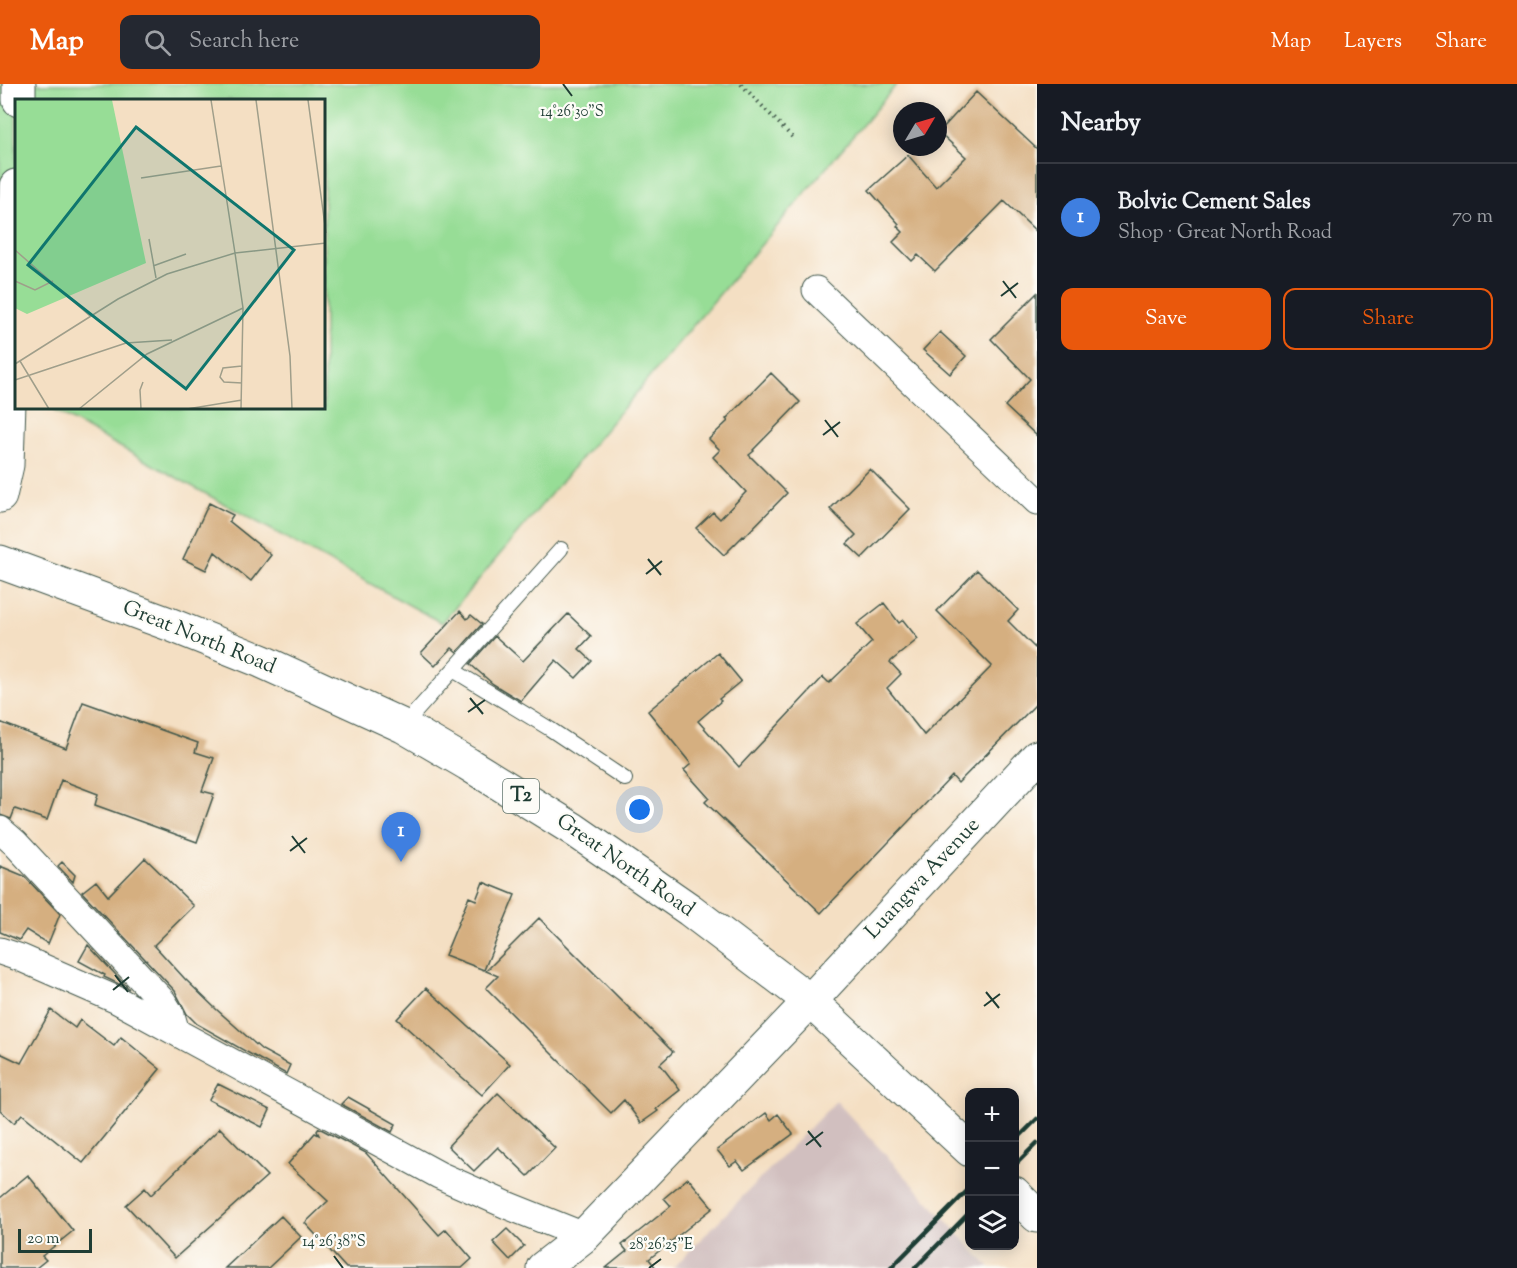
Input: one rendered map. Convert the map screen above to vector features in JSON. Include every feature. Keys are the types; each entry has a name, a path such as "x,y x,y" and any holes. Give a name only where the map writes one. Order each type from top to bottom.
{"main road":[{"path":"19,99 20,84"},
{"path":"0,496 7,465 7,254 15,194"},
{"name":"Great North Road","path":"0,562 169,624 250,657 403,726 573,829 690,910 810,1001 965,1146"},
{"name":"Luangwa Avenue","path":"543,1268 584,1236 810,1001 1037,757"},
{"path":"1017,1196 1037,1216"}],"street":[{"path":"816,290 1037,501"},
{"path":"0,830 163,1002 171,1015 176,1032"},
{"path":"0,951 117,1000 439,1175 584,1236"}],"lane":[{"path":"403,726 561,549"},
{"path":"453,670 550,729 624,779"}],"path":[{"path":"741,84 794,139"}],"shaded area":[{"path":"836,1101 965,1241 965,1250 973,1250 990,1268 673,1268"}],"green space":[{"path":"0,84 897,84 442,623 53,410 326,410 326,99 15,99 15,389 0,381"}],"building":[{"path":"976,92 1037,149 1037,232 1004,201 935,271 918,255 912,261 893,242 903,232 897,226 899,224 869,190 907,156 936,187 966,157 947,139 947,123"},
{"path":"1037,293 1037,436 1005,406 1030,379 991,339"},
{"path":"940,332 966,356 950,374 923,350"},
{"path":"771,373 800,402 749,455 787,493 724,555 696,528 713,512 720,519 746,492 713,457 720,450 709,439"},
{"path":"870,469 910,509 862,558 847,544 856,535 830,509"},
{"path":"209,503 233,515 229,521 271,555 251,581 215,552 206,570 183,559"},
{"path":"977,570 1018,610 1008,621 1037,650 1037,703 958,783 952,776 821,913 705,802 709,798 684,770 691,764 648,711 718,653 741,681 719,699 721,701 698,721 739,767 823,677 829,683 872,642 857,624 884,603 899,623 903,620 918,639 890,662 901,674 887,688 924,735 992,666 937,611"},
{"path":"460,611 467,619 471,615 482,624 457,652 452,648 435,666 421,653"},
{"path":"568,614 591,636 579,649 592,661 576,678 556,660 521,701 493,684 470,664 495,636 523,661"},
{"path":"83,702 198,743 195,752 214,758 202,791 214,794 197,842 95,805 98,794 61,780 47,820 15,809 11,819 0,815 0,722 66,748"},
{"path":"145,858 194,906 154,945 185,979 262,1050 290,1065 286,1074 197,1024 187,1014 175,991 82,892 96,881 108,896"},
{"path":"62,862 75,875 73,882 58,866"},
{"path":"0,866 24,876 60,914 48,944 26,930 19,940 0,932"},
{"path":"483,882 515,895 484,970 445,955 469,897 476,900"},
{"path":"539,918 673,1052 660,1064 680,1090 656,1109 658,1111 641,1123 624,1100 611,1113 486,988 498,976 486,971"},
{"path":"88,945 129,989 79,961"},
{"path":"426,988 510,1064 482,1095 397,1019"},
{"path":"51,1010 75,1028 80,1020 114,1046 121,1037 160,1069 83,1163 22,1114 14,1123 0,1110 0,1053 21,1063"},
{"path":"218,1084 270,1110 262,1127 209,1100"},
{"path":"498,1093 555,1148 528,1176 498,1147 474,1171 448,1146"},
{"path":"348,1097 396,1124 392,1132 341,1104"},
{"path":"766,1113 771,1120 778,1114 793,1134 744,1170 737,1161 730,1166 717,1150"},
{"path":"220,1128 267,1176 175,1258 126,1205 145,1188 151,1195"},
{"path":"319,1128 366,1153 439,1235 446,1229 472,1259 462,1268 346,1268 305,1223 328,1201 288,1164 315,1133 319,1135 317,1131"},
{"path":"28,1175 73,1231 42,1256 46,1260 36,1268 0,1268 0,1198"},
{"path":"688,1178 713,1208 649,1259 656,1268 606,1268 627,1251 622,1245 671,1206 664,1198"},
{"path":"281,1216 301,1237 268,1268 225,1268"},
{"path":"507,1229 524,1246 510,1260 493,1242"}],"railway":[{"path":"1019,1137 1037,1119"},
{"path":"1019,1161 1037,1143"},
{"path":"891,1268 965,1193"},
{"path":"915,1268 965,1217"}],"place":[{"name":"Bolvic Cement Sales","path":"401,862"}]}
